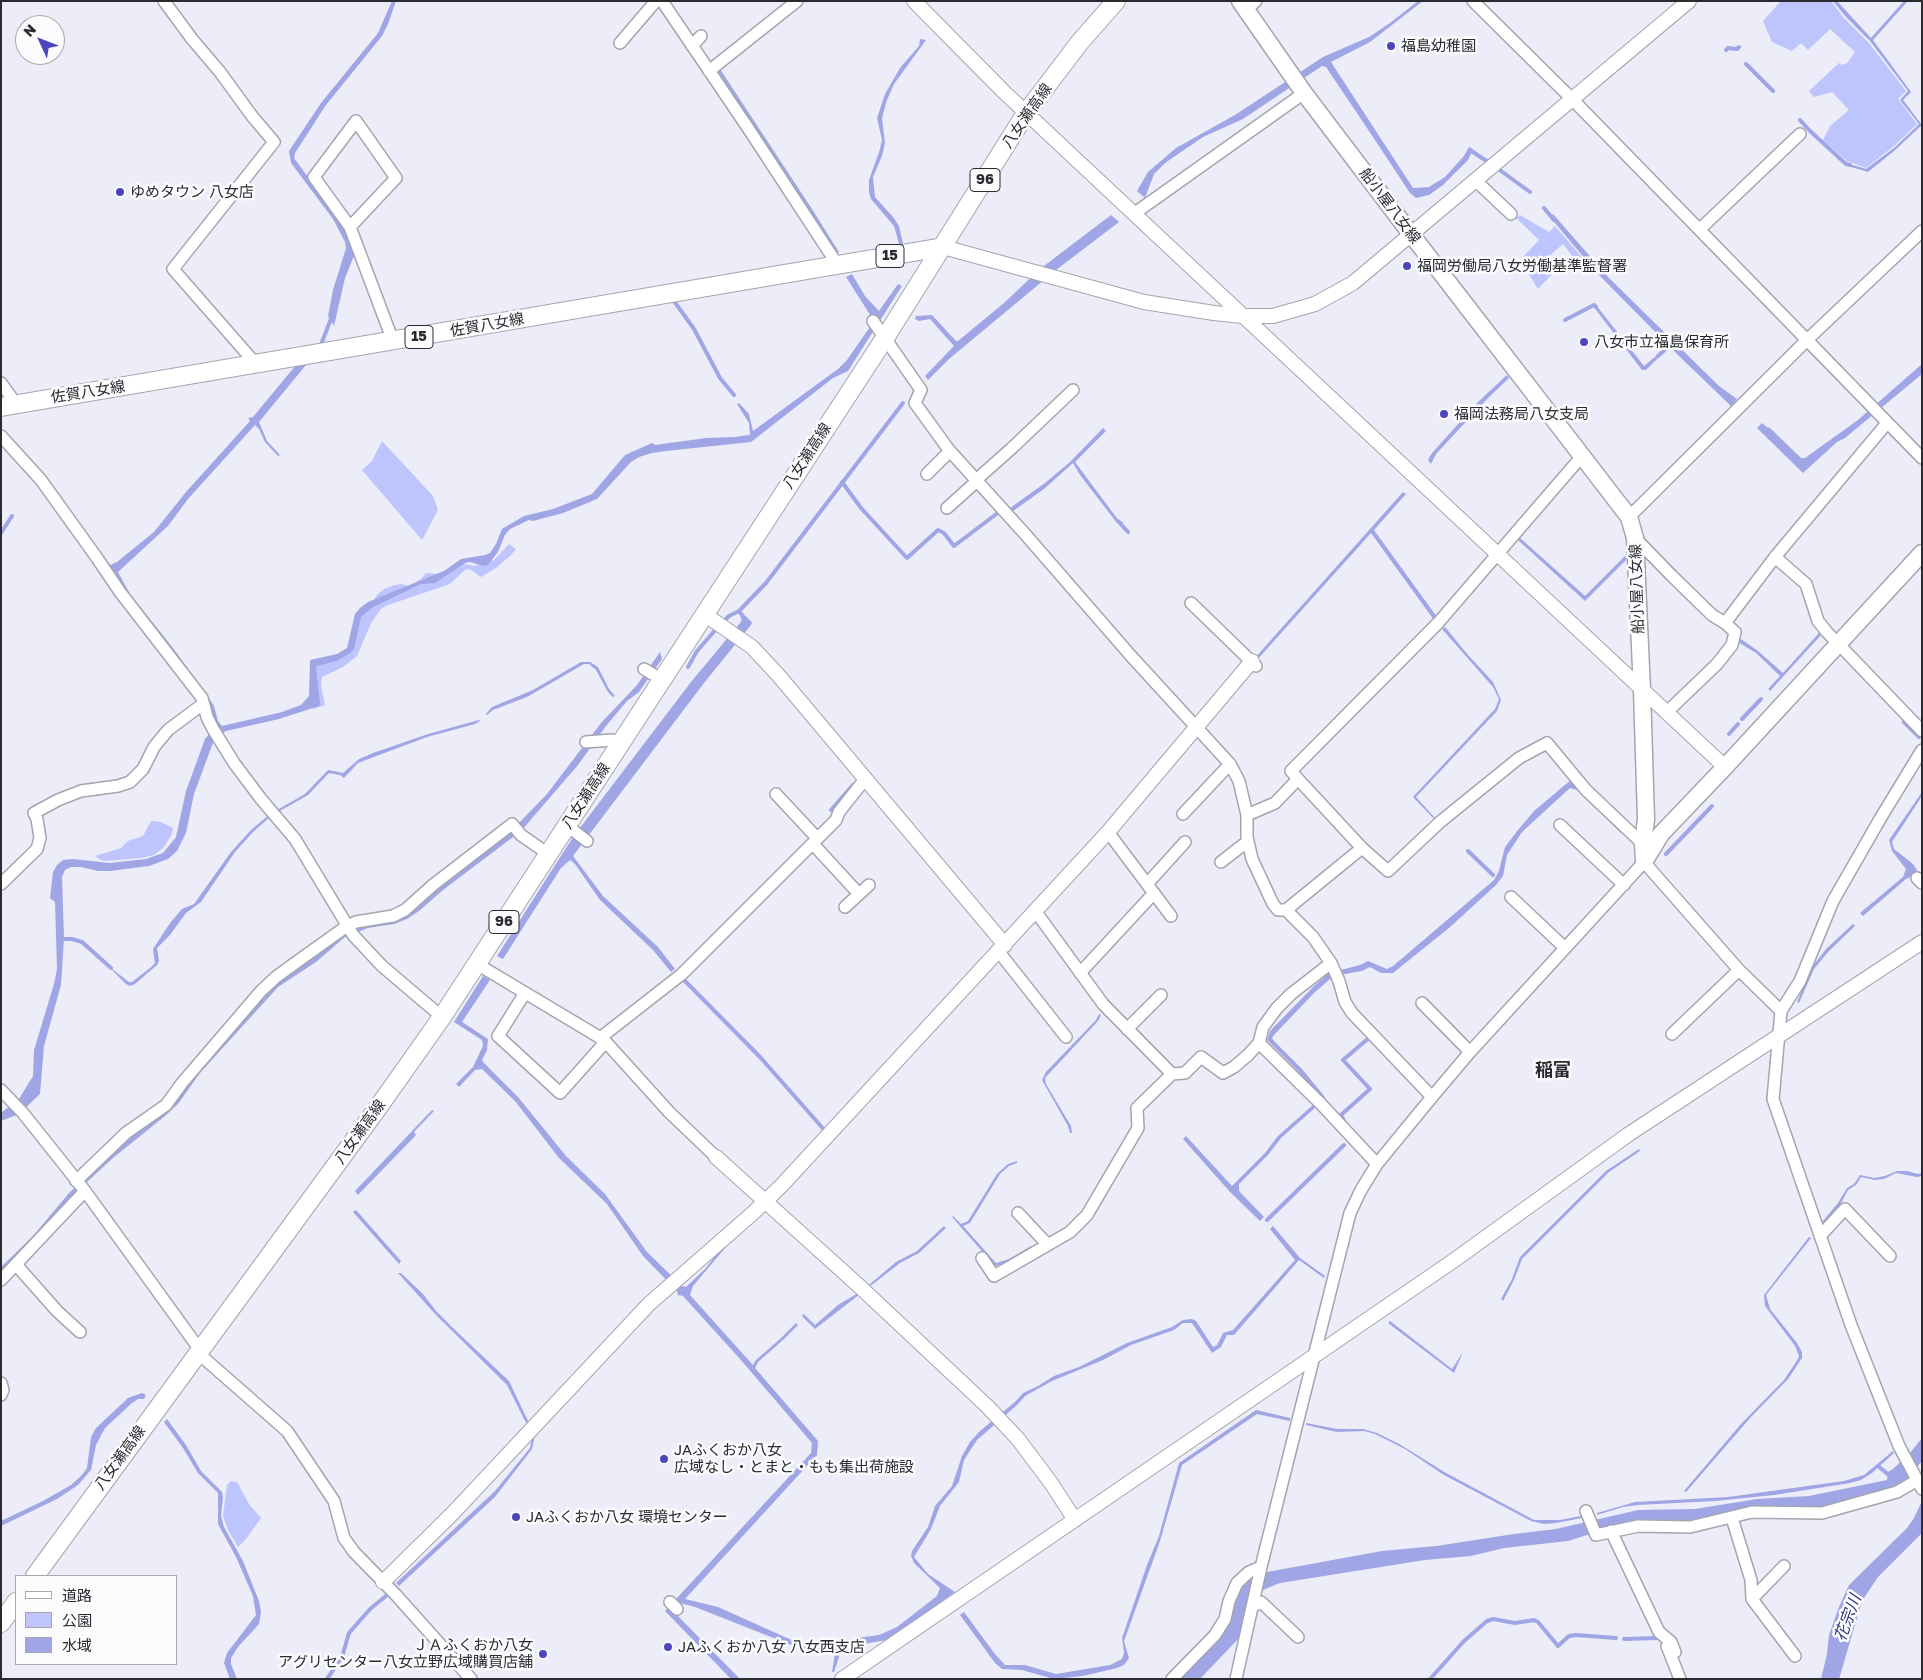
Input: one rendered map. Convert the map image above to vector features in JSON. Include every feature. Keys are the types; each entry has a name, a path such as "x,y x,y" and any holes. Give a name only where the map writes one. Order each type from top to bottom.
{"main road":[{"name":"八女瀬高線","path":"36,1575 377,1109 442,1017 710,618 878,329 943,247 1026,113 1080,42 1116,1"},
{"name":"船小屋八女線","path":"1248,4 1304,93 1629,517 1635,538 1642,690 1646,819 1643,844 1644,862"},
{"name":"佐賀八女線","path":"8,405 943,247"},
{"path":"1644,862 1661,834 1922,553"},
{"path":"1,1623 15,1603"}],"street":[{"path":"164,1 274,142 172,268 256,364"},
{"path":"620,43 656,1"},
{"path":"662,1 709,71 771,152 837,264"},
{"path":"709,71 797,1"},
{"path":"914,1 1026,113 1725,767"},
{"path":"1474,1 1808,339 1887,423 1920,453"},
{"path":"943,247 1144,302 1214,314 1273,316 1315,304 1353,282 1689,1"},
{"path":"692,46 701,36"},
{"path":"1134,213 1304,93"},
{"path":"350,228 396,178 356,121 314,178 350,228 393,341"},
{"path":"1700,229 1800,134"},
{"path":"1475,180 1512,214"},
{"path":"1629,517 1808,339 1922,231"},
{"path":"878,329 921,390 915,403 950,451 1131,656 1230,764 1239,781 1247,814 1248,841 1252,859 1273,904 1278,910 1286,910 1362,848"},
{"path":"1,382 8,405"},
{"path":"947,508 1073,390"},
{"path":"1725,623 1775,557 1887,423"},
{"path":"1,436 41,480 120,592 202,698 215,733 234,763 295,839 350,930 382,966 442,1017"},
{"path":"927,474 950,451"},
{"path":"1582,456 1438,623 1292,771 1298,780 1362,848 1388,871 1440,822 1518,758 1547,743 1586,790 1643,844"},
{"path":"1635,538 1712,615 1735,632 1732,645 1717,664 1667,712"},
{"path":"1775,557 1806,584 1818,621 1922,731"},
{"path":"383,1582 452,1514 650,1304 765,1201 1036,912 1254,664 1191,603"},
{"path":"710,618 752,647 866,778 1002,949 1066,1037"},
{"path":"1,884 37,849 40,838 37,819 34,813 58,800 81,792 118,786 130,782 143,769 154,747 168,730 203,704"},
{"path":"590,741 612,740"},
{"path":"1588,1516 1596,1535 1638,1526 1690,1527 1752,1512 1822,1513 1919,1484 1898,1446 1851,1325 1773,1099 1781,1011 1800,981 1833,901 1922,750"},
{"path":"1183,814 1230,764"},
{"path":"524,993 498,1036 560,1093 601,1047 602,1039 682,974 836,820 839,812 866,778"},
{"path":"1247,814 1275,803 1298,780"},
{"path":"776,794 859,894"},
{"path":"1,1280 18,1263 80,1185 126,1134 166,1105 194,1069 261,991 276,977 350,930 356,922 393,916 405,910 433,885 512,824 541,849"},
{"path":"1560,825 1624,885"},
{"path":"574,831 587,841"},
{"path":"1108,832 1171,916"},
{"path":"1221,862 1248,841"},
{"path":"1147,884 1186,842"},
{"path":"1236,1679 1261,1567 1350,1213 1377,1164 1470,1052 1644,862 1739,970 1781,1011"},
{"path":"845,907 870,886"},
{"path":"1080,973 1154,893"},
{"path":"1510,897 1565,948"},
{"path":"1286,910 1313,937 1334,970 1345,1002 1352,1013 1432,1097"},
{"path":"1036,912 1103,1004 1172,1074"},
{"path":"842,1679 1453,1261 1629,1134 1922,942"},
{"path":"477,964 602,1039 669,1112 716,1157 870,1296 993,1412 1051,1483 1075,1520"},
{"path":"982,1258 994,1276 1044,1241 1070,1232 1087,1215 1138,1128 1137,1108 1172,1074 1184,1072 1201,1057 1223,1073 1234,1067 1259,1043 1263,1027 1277,1008 1291,994 1334,970"},
{"path":"1672,1034 1739,970"},
{"path":"1127,1029 1160,995"},
{"path":"1422,1003 1470,1052"},
{"path":"1259,1043 1318,1101 1377,1164"},
{"path":"1,1090 23,1113 80,1185 199,1351 287,1430 334,1501 344,1538 354,1552 471,1679"},
{"path":"1820,1236 1845,1209 1890,1256"},
{"path":"1018,1213 1044,1241"},
{"path":"18,1263 19,1268 80,1332"},
{"path":"1,1383 3,1390 1,1395"},
{"path":"1732,1518 1751,1580 1752,1599 1795,1656"},
{"path":"1611,1531 1659,1632 1671,1642 1675,1652"},
{"path":"1752,1599 1784,1566"},
{"path":"1172,1679 1215,1635 1225,1619 1236,1583 1249,1572 1261,1567"},
{"path":"1253,1604 1261,1602 1298,1637"},
{"path":"1668,1639 1666,1644 1680,1679"}],"green space":[{"path":"1781,1 1831,1 1844,18 1868,42 1906,91 1898,99 1917,124 1894,146 1866,168 1847,161 1823,140 1830,126 1849,110 1832,92 1814,97 1809,91 1839,63 1842,65 1847,63 1855,52 1830,29 1808,50 1801,43 1792,51 1772,42 1763,21"},
{"path":"1520,215 1549,232 1555,226 1593,270 1586,274 1563,244 1548,257 1555,271 1538,289 1520,260 1539,240 1516,218"},
{"path":"382,441 433,496 438,510 422,540 362,470 372,461"},
{"path":"509,544 516,549 496,568 481,577 466,569 450,584 381,609 371,623 357,656 343,667 322,677 321,685 325,705 313,709 312,669 319,660 329,663 338,660 351,650 355,622 384,589 402,584 409,586 421,579 426,573 442,574 461,563 474,566 494,560"},
{"path":"151,821 161,822 173,828 172,834 164,847 154,855 107,861 95,856 121,848 128,841 143,836"},
{"path":"231,1481 237,1482 249,1504 261,1518 238,1547 228,1530 223,1516 227,1485"}],"water":[{"path":"392,1 396,1 382,36 326,105 295,153 294,158 344,226 356,251 345,278 334,326 328,316 333,290 346,248 345,242 333,219 291,163 289,151 321,103 378,33"},
{"path":"1418,1 1423,1 1370,42 1331,62 1413,188 1429,187 1445,177 1464,156 1469,147 1473,149 1468,160 1443,185 1429,195 1416,198 1410,193 1326,67 1322,66 1243,119 1203,137 1165,163 1154,174 1145,198 1137,191 1148,172 1176,148 1235,115 1323,57 1369,37"},
{"path":"1833,1 1837,1 1871,38 1904,1 1908,1 1873,40 1911,92 1903,100 1922,125 1868,172 1844,165 1846,163 1866,169 1894,148 1919,124 1900,100 1908,91 1870,41"},
{"path":"920,39 926,40 894,84 887,100 882,118 885,143 873,177 875,197 899,226 903,244 899,244 894,226 871,199 869,180 882,140 877,118 885,94 900,68 919,46"},
{"path":"720,69 839,252 833,254 715,73"},
{"path":"1553,214 1609,278 1719,386 1737,399 1731,406 1596,272 1550,217"},
{"path":"1111,215 1119,222 1056,270 949,359 928,380 925,376 954,346 930,319 919,321 915,319 916,316 932,315 958,341 1004,303 1040,269"},
{"path":"852,274 865,296 879,311 898,284 902,286 848,371 833,378 751,442 666,451 639,457 631,462 597,499 563,513 533,521 529,520 510,529 505,535 498,552 488,565 465,563 435,583 421,584 373,607 361,617 354,649 337,661 316,666 319,706 279,719 226,731 214,740 194,794 186,833 177,851 168,859 149,866 110,871 98,871 81,867 71,867 65,870 62,877 64,938 61,985 44,1046 40,1094 19,1114 1,1121 1,1113 19,1099 33,1076 34,1050 54,984 57,969 55,902 50,898 53,872 63,860 73,859 110,863 146,859 163,853 176,837 186,791 205,739 214,728 213,721 108,566 117,562 154,532 186,492 250,421 248,418 253,417 296,365 306,365 259,422 267,441 280,455 278,456 265,442 255,425 188,499 168,526 118,572 130,594 207,695 214,706 218,721 222,726 282,712 301,705 309,696 310,660 337,654 347,648 355,614 360,608 368,602 444,571 461,559 490,553 502,529 524,516 553,509 592,494 625,455 652,443 655,445 706,438 749,435 749,423 737,404 739,403 749,414 753,431 838,369 847,360 874,321 846,277"},
{"path":"1596,305 1644,366 1661,352 1662,354 1646,370 1642,370 1593,306"},
{"path":"1922,364 1922,374 1845,438 1837,442 1803,473 1757,428 1762,423 1769,427 1801,458 1805,458 1858,420"},
{"path":"1507,375 1509,378 1436,454 1431,464 1428,460 1432,453 1478,402"},
{"path":"1103,428 1106,431 1075,462 1119,521 1123,522 1121,524 1117,523 1073,463 1044,489 1013,511 1010,508 1070,462"},
{"path":"1403,492 1406,494 1374,530 1437,617 1434,620 1371,533 1256,661 1254,659"},
{"path":"1520,538 1585,596 1628,553 1630,556 1585,601 1518,540"},
{"path":"743,614 752,622 751,625 704,683 573,856 603,896 658,947 675,969 671,972 653,950 600,900 575,864 570,860 561,868 503,959 497,956 573,837 691,682 740,623 742,619 740,617"},
{"path":"1445,627 1493,682 1501,700 1497,711 1416,797 1434,819 1413,797 1495,709 1499,699 1493,687 1442,629"},
{"path":"1819,633 1821,635 1770,691 1768,689 1780,676 1756,653 1738,642 1741,639 1783,673"},
{"path":"660,652 662,659 639,692 627,701 578,765 521,831 407,919 394,924 368,928 345,937 316,962 278,987 200,1073 178,1104 113,1158 74,1194 1,1276 1,1267 33,1236 69,1193 143,1125 279,978 344,931 407,913 517,825 547,794 601,723 637,685"},
{"path":"581,662 590,662 598,667 609,689 615,696 613,697 608,692 596,670 589,664 584,664 527,697 486,714 492,707 533,690"},
{"path":"479,720 475,724 427,737 358,763 344,778 340,775 329,773 308,795 278,812 277,810 305,794 328,770 343,773 359,759 373,753 428,734"},
{"path":"1572,779 1624,830 1621,833 1577,790 1570,788 1522,832 1507,855 1503,876 1496,885 1449,928 1393,973 1381,973 1370,967 1362,971 1334,976 1334,980 1330,979 1314,993 1274,1035 1272,1038 1274,1041 1302,1069 1325,1097 1281,1138 1268,1155 1239,1184 1239,1191 1264,1217 1260,1221 1230,1192 1183,1139 1186,1136 1232,1186 1265,1153 1278,1136 1314,1104 1316,1094 1298,1071 1267,1040 1270,1031 1329,973 1368,961 1387,969 1393,966 1494,880 1499,871 1505,847 1518,830 1534,811"},
{"path":"1922,792 1922,796 1892,842 1894,849 1913,864 1917,870 1916,875 1906,879 1863,916 1860,913 1903,877 1906,869 1892,851 1889,840"},
{"path":"270,814 271,816 235,852 201,902 186,913 170,935 157,948 159,961 157,965 135,984 130,986 126,984 107,965 129,982 132,982 150,968 155,963 153,949 170,923 182,909 194,904 231,852 251,830"},
{"path":"1853,924 1855,926 1828,952 1814,969 1799,1003 1797,1002 1812,967 1827,948"},
{"path":"483,976 490,980 462,1022 488,1039 487,1050 482,1060 518,1097 566,1156 605,1194 647,1252 682,1286 686,1287 705,1269 722,1247 731,1241 693,1286 690,1295 753,1365 796,1323 798,1325 758,1362 755,1368 818,1441 817,1455 685,1599 718,1607 805,1646 819,1648 843,1640 879,1635 897,1627 937,1596 940,1588 914,1563 911,1556 912,1551 928,1527 935,1506 952,1486 962,1456 970,1442 1023,1393 1054,1376 1079,1367 1127,1343 1172,1327 1183,1320 1192,1319 1196,1321 1213,1347 1217,1345 1223,1333 1233,1330 1295,1260 1270,1229 1273,1226 1300,1258 1325,1276 1324,1278 1299,1260 1234,1335 1227,1335 1221,1347 1212,1353 1192,1323 1183,1323 1174,1330 1131,1345 1103,1360 1052,1381 1025,1396 977,1440 964,1460 959,1482 940,1506 931,1529 914,1557 928,1574 955,1592 887,1640 839,1648 839,1657 834,1672 832,1672 835,1653 831,1649 818,1652 799,1648 695,1607 680,1603 674,1612 740,1679 731,1679 665,1611 811,1453 812,1443 740,1359 683,1296 678,1295 677,1291 643,1256 607,1204 559,1158 515,1101 482,1069 475,1070 459,1087 456,1084 473,1067 483,1046 482,1040 454,1022"},
{"path":"1099,1014 1101,1015 1098,1021 1045,1078 1046,1084 1071,1126 1072,1133 1070,1133 1068,1126 1042,1080 1046,1072 1096,1020"},
{"path":"432,1110 434,1111 414,1132 416,1135 358,1195 355,1191"},
{"path":"1639,1149 1640,1151 1609,1172 1522,1259 1503,1301 1501,1299 1512,1279 1520,1257 1606,1171"},
{"path":"1017,1161 1017,1163 1009,1166 1000,1174 970,1223 963,1226 996,1263 1009,1259 1031,1246 1032,1248 1004,1264 995,1266 952,1217 961,1224 968,1221 997,1174 1008,1164"},
{"path":"1897,1171 1922,1173 1922,1176 1917,1177 1896,1173 1884,1179 1875,1180 1861,1177 1856,1185 1848,1190 1840,1205 1824,1223 1822,1222 1838,1203 1847,1188 1854,1184 1860,1175 1874,1178"},
{"path":"356,1210 401,1261 399,1264 353,1212"},
{"path":"944,1226 946,1228 919,1253 900,1263 815,1329 802,1316 804,1314 815,1325 838,1305 863,1290 896,1262 917,1251"},
{"path":"1809,1237 1811,1238 1766,1295 1770,1309 1797,1343 1802,1352 1802,1358 1788,1379 1751,1417 1686,1492 1684,1491 1741,1424 1784,1380 1798,1359 1799,1356 1795,1346 1765,1306 1764,1295"},
{"path":"398,1273 401,1273 423,1294 436,1311 509,1381 529,1423 536,1431 532,1449 495,1497 399,1586 396,1583 495,1491 530,1448 533,1433 507,1385 437,1316"},
{"path":"1390,1321 1452,1369 1463,1352 1454,1373 1388,1323"},
{"path":"142,1393 146,1395 144,1399 138,1399 132,1403 105,1428 96,1445 91,1470 78,1485 57,1499 1,1526 1,1521 43,1501 71,1485 81,1476 87,1468 91,1437 96,1428 128,1398"},
{"path":"1256,1410 1290,1418 1290,1421 1257,1414 1182,1465 1160,1541 1124,1641 1129,1658 1124,1665 1083,1676 1054,1679 1022,1670 1002,1669 995,1663 960,1615 964,1612 1005,1665 1025,1665 1056,1674 1110,1665 1122,1659 1124,1653 1122,1638 1159,1536 1179,1463"},
{"path":"167,1419 186,1445 201,1471 222,1492 221,1516 224,1527 243,1561 259,1601 261,1612 259,1624 238,1647 231,1658 231,1664 237,1679 230,1679 224,1663 227,1653 256,1615 253,1596 236,1557 218,1524 218,1493 198,1473 164,1422"},
{"path":"1306,1423 1337,1429 1363,1429 1377,1433 1401,1445 1446,1473 1534,1520 1560,1520 1581,1516 1582,1518 1544,1524 1531,1521 1444,1475 1405,1449 1375,1434 1364,1431 1337,1432 1306,1425"},
{"path":"1922,1438 1922,1461 1902,1485 1837,1507 1590,1534 1568,1541 1504,1548 1471,1556 1425,1560 1280,1583 1265,1589 1249,1602 1239,1638 1200,1679 1176,1679 1229,1618 1241,1589 1250,1579 1267,1572 1382,1551 1436,1546 1556,1529 1638,1510 1695,1509 1757,1499 1809,1496 1887,1480 1888,1472 1910,1453"},
{"path":"1893,1451 1894,1453 1872,1473 1861,1480 1850,1483 1774,1495 1716,1501 1638,1505 1623,1507 1597,1515 1597,1513 1635,1502 1728,1497 1844,1481 1864,1475"},
{"name":"花宗川","path":"1922,1501 1922,1533 1878,1577 1862,1601 1839,1679 1821,1679 1829,1635 1849,1585 1907,1528"}],"waterway":[{"path":"1726,50 1739,47"},
{"path":"1746,64 1773,91"},
{"path":"1800,120 1846,164 1850,165"},
{"path":"1469,152 1470,150 1491,164"},
{"path":"1497,168 1530,192"},
{"path":"1544,208 1554,220"},
{"path":"674,301 694,329 720,378 734,395"},
{"path":"1565,320 1594,305 1596,307"},
{"path":"322,342 332,316"},
{"path":"1658,356 1671,344"},
{"path":"723,622 729,616 739,611 766,583 903,403"},
{"path":"842,482 861,508 907,558 938,530 944,533 954,546 999,512"},
{"path":"1,533 12,516"},
{"path":"1118,521 1128,532"},
{"path":"739,611 745,619"},
{"path":"688,667 697,651 718,627"},
{"path":"1742,719 1761,699"},
{"path":"1904,722 1919,737"},
{"path":"1729,734 1738,724"},
{"path":"831,810 853,785"},
{"path":"1666,854 1712,806"},
{"path":"1468,851 1493,875"},
{"path":"61,939 72,939 82,942 111,968"},
{"path":"684,980 760,1057 827,1133"},
{"path":"1344,1121 1341,1115 1370,1089 1343,1060 1370,1037 1368,1035"},
{"path":"1267,1220 1344,1145"},
{"path":"1878,1466 1890,1476"},
{"path":"327,1679 342,1657 349,1633 370,1609 386,1596"},
{"path":"1430,1679 1464,1641 1487,1621 1493,1619 1515,1623 1534,1620 1538,1622 1558,1646 1569,1636 1576,1635 1616,1638"},
{"path":"1624,1639 1658,1638"}],"place":[{"name":"福島幼稚園","path":"1391,46"},
{"name":"ゆめタウン 八女店","path":"120,192"},
{"name":"福岡労働局八女労働基準監督署","path":"1407,266"},
{"name":"八女市立福島保育所","path":"1584,342"},
{"name":"福岡法務局八女支局","path":"1444,414"},
{"name":"JAふくおか八女 広域なし・とまと・もも集出荷施設","path":"664,1459"},
{"name":"JAふくおか八女 環境センター","path":"516,1517"},
{"name":"JAふくおか八女 八女西支店","path":"668,1647"},
{"name":"ＪＡふくおか八女 アグリセンター八女立野広域購買店舗","path":"543,1654"}],"district":[{"name":"稲富","path":"1553,1070"}]}
